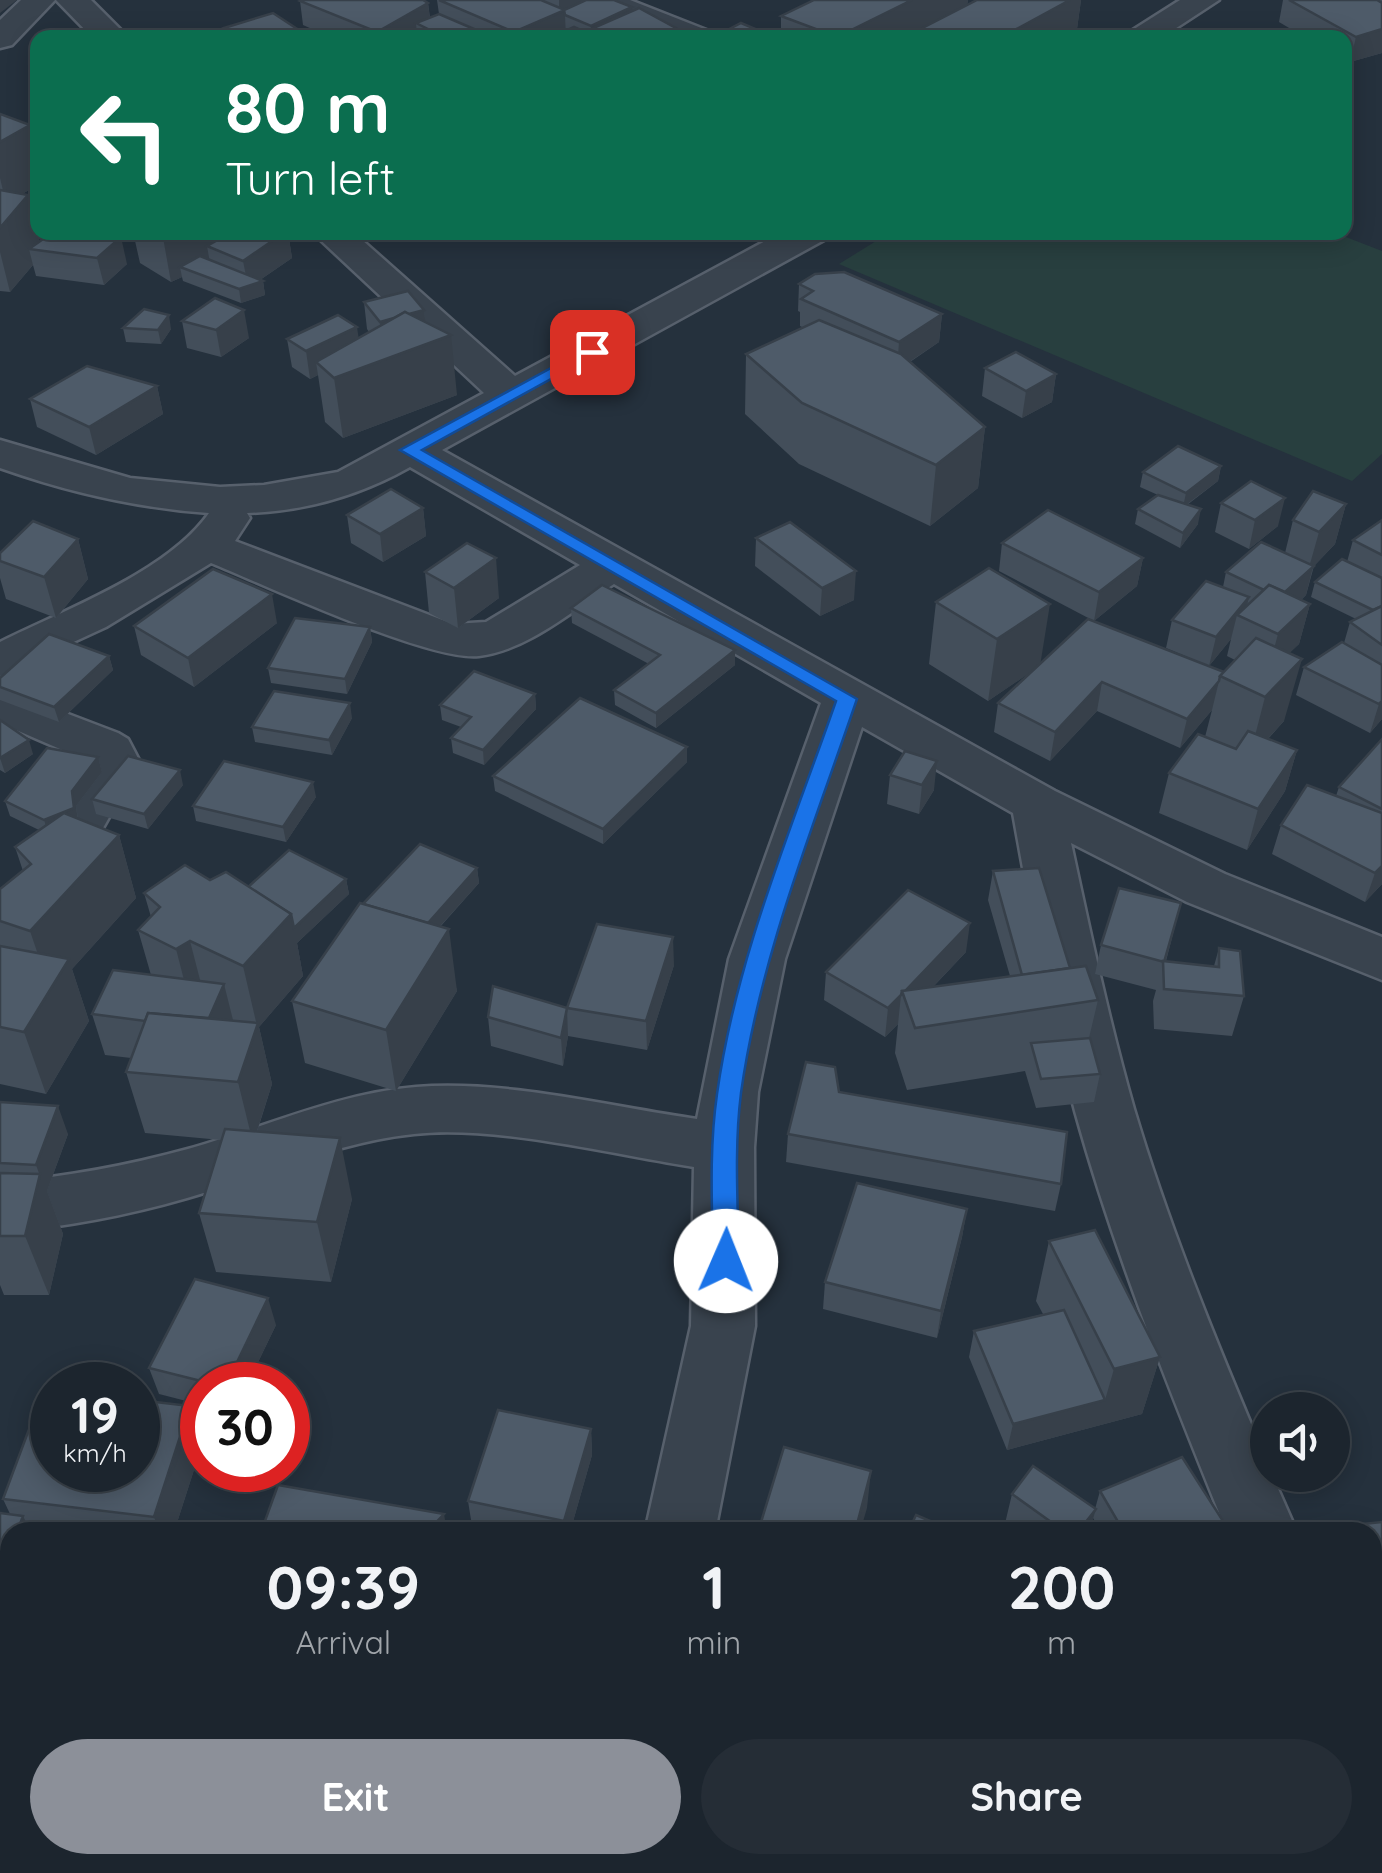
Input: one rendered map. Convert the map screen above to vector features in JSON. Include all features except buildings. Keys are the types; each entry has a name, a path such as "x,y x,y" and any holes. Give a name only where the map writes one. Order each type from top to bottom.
{"street":[{"path":"0,38 38,0"},
{"path":"72,0 104,30"},
{"path":"602,0 677,30"},
{"path":"1150,30 1203,0"},
{"path":"339,240 512,396"},
{"path":"0,453 68,478 148,496 234,501 304,497 353,481 796,240"},
{"path":"409,450 1037,804 1206,888 1382,960"},
{"path":"0,661 190,560 224,530 234,501"},
{"path":"207,546 446,638 478,641 503,633 612,565"},
{"path":"682,1522 723,1326 724,1147 729,1092 757,959 847,699"},
{"path":"0,704 100,745 110,751 115,762 0,960"},
{"path":"1037,804 1070,970 1117,1153 1188,1357 1258,1522"},
{"path":"0,1208 73,1201 186,1174 356,1120 417,1110 493,1114 724,1147"}],"green space":[{"path":"1352,239 1382,251 1382,454 1352,481 839,264 878,240"}],"route":[{"path":"592,352 409,450 847,699 757,959 729,1092 724,1147 726,1261"}]}
